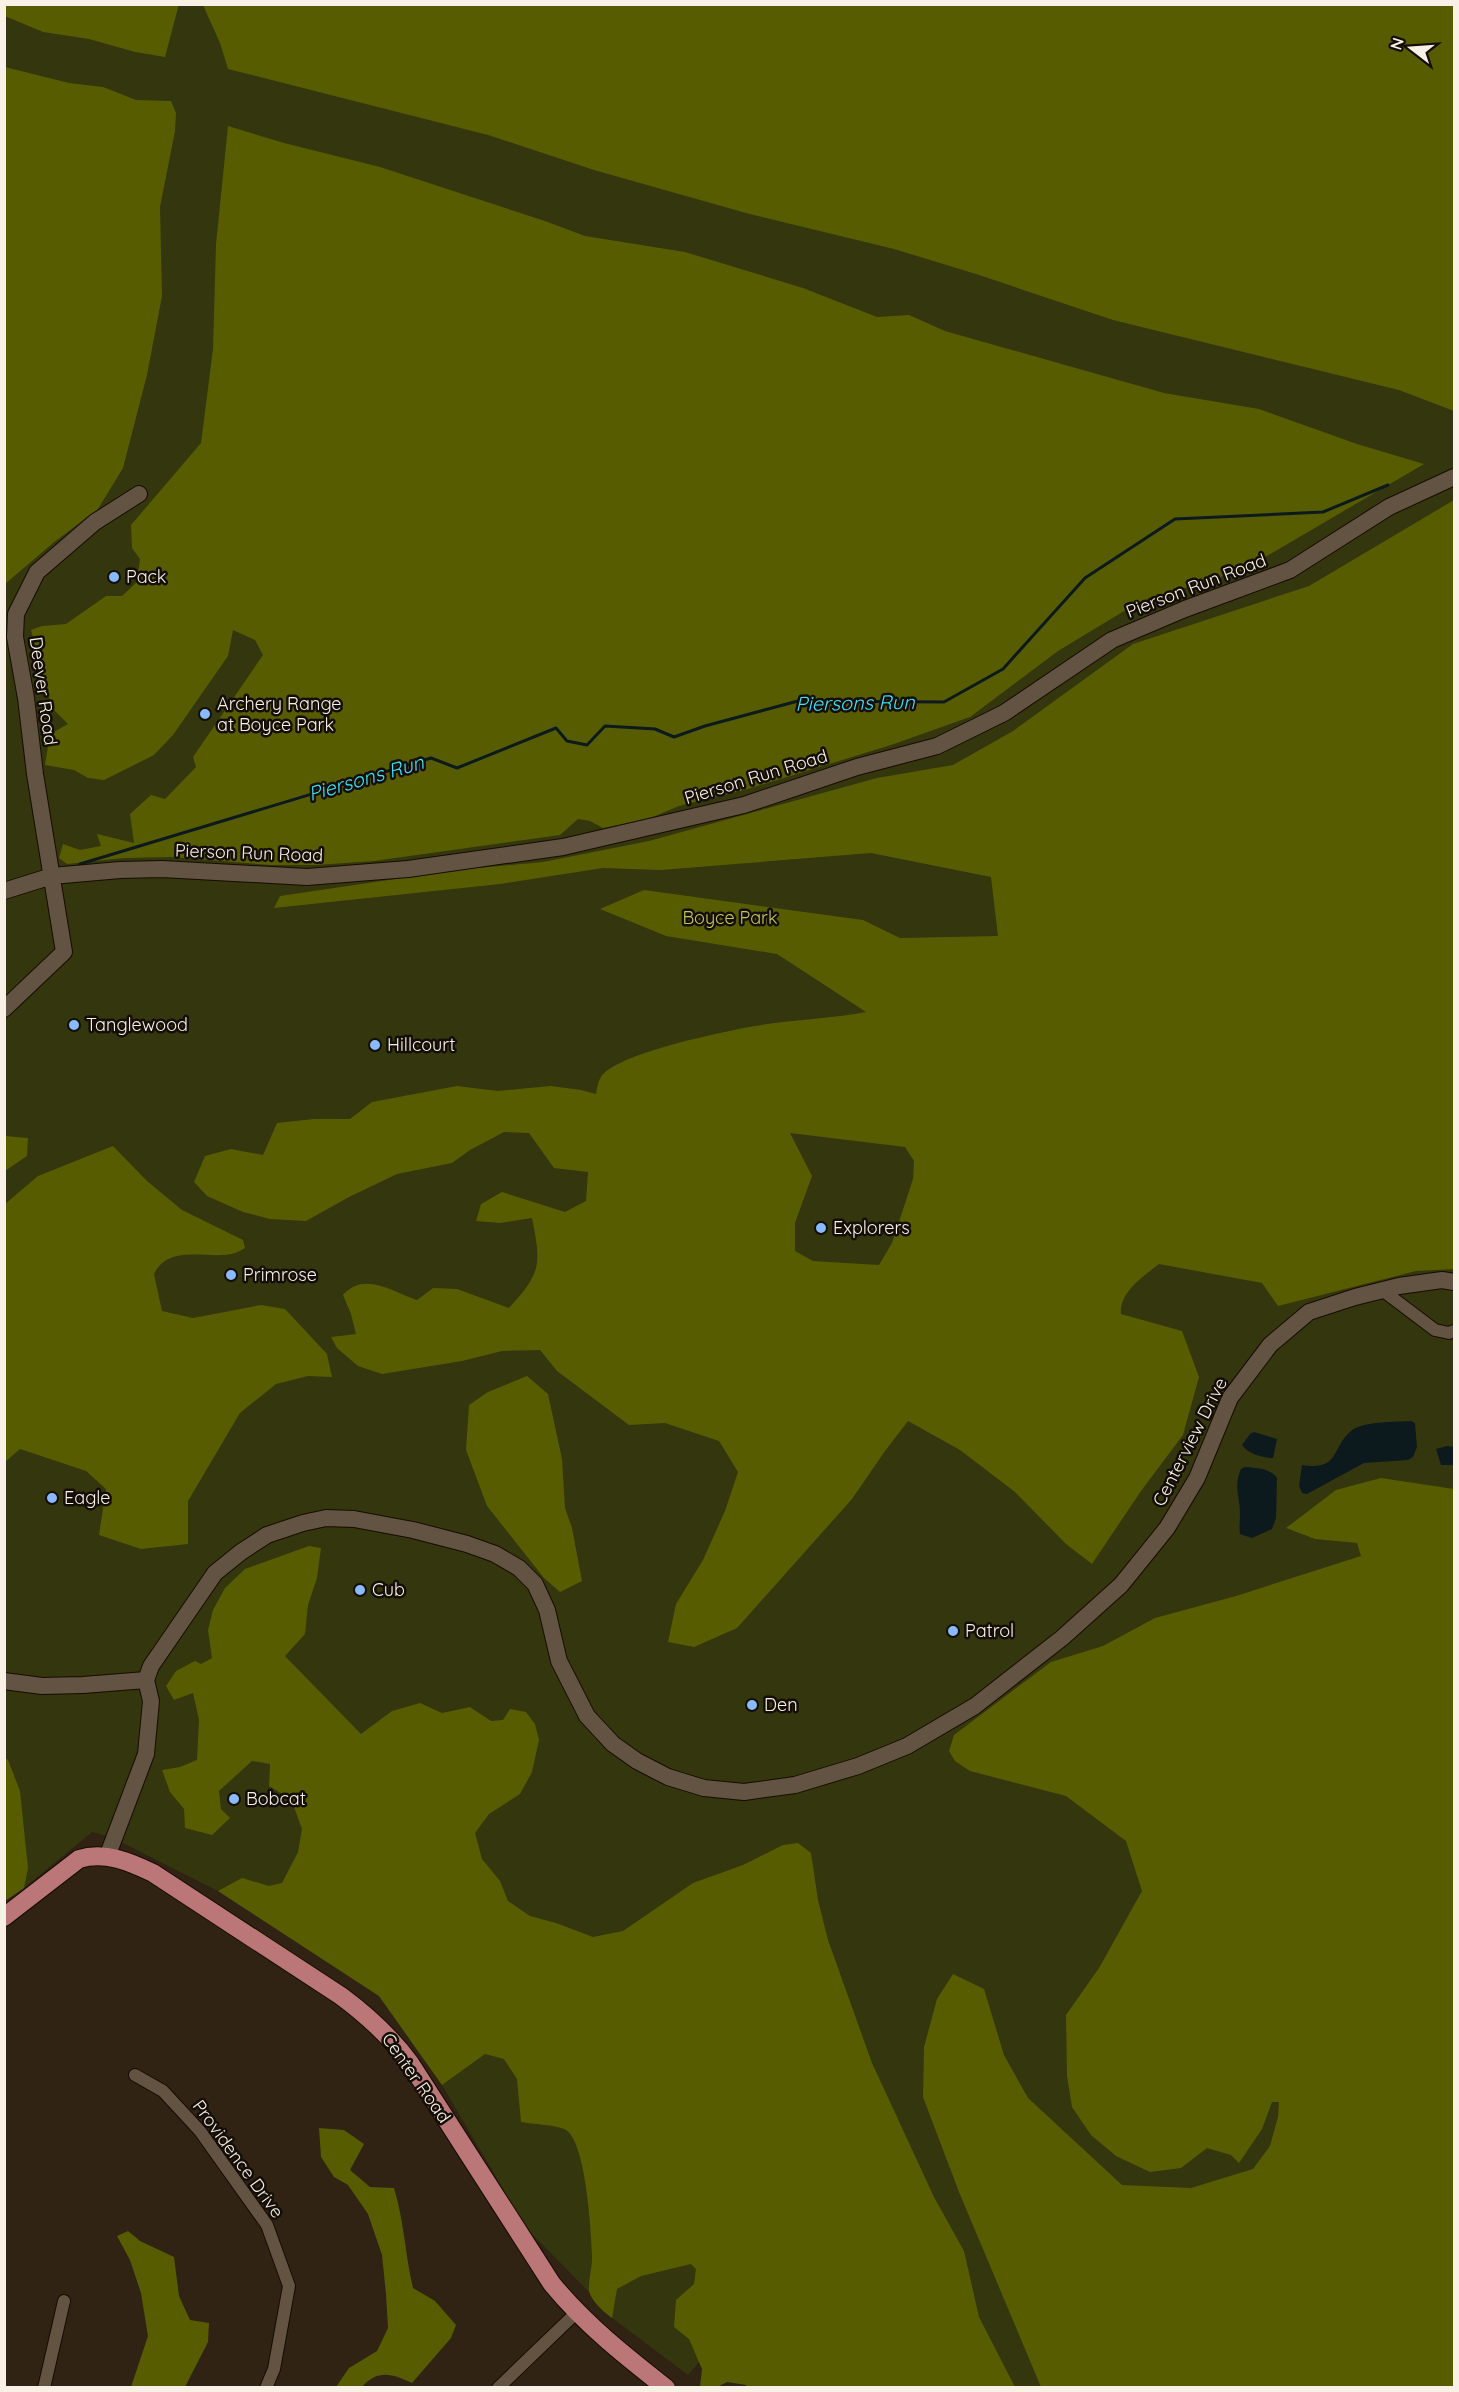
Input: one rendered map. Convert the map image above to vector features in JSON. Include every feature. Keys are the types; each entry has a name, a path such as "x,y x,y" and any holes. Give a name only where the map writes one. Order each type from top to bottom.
{"main road":[{"name":"Center Road","path":"4,1917 79,1859 89,1856 127,1861 172,1886 341,1996 391,2038 410,2063 552,2284 576,2313 611,2345 666,2388"}],"street":[{"name":"Pierson Run Road","path":"4,891 52,876 162,869 308,877 408,869 564,847 744,805 857,767 938,746 1004,713 1112,640 1185,609 1290,570 1389,507 1455,477"},
{"name":"Deever Road","path":"4,1009 64,952 15,636 16,614 37,572 95,522 140,494"},
{"name":"Centerview Drive","path":"146,1680 152,1666 215,1573 241,1552 267,1535 303,1523 326,1518 354,1519 413,1530 467,1544 495,1554 519,1568 535,1584 547,1610 560,1661 587,1716 613,1744 668,1777 704,1788 744,1792 795,1785 858,1766 907,1746 975,1706 1062,1638 1121,1585 1167,1528 1197,1478 1230,1398 1270,1345 1310,1312 1382,1290 1442,1280 1455,1282"},
{"path":"1382,1290 1435,1330 1449,1333 1455,1330"},
{"path":"4,1681 42,1686 146,1680 151,1701 146,1754 106,1857"},
{"name":"Providence Drive","path":"135,2076 163,2091 200,2131 267,2225 289,2286 274,2369 266,2388"},
{"path":"44,2388 64,2301"},
{"path":"498,2388 576,2313"}],"green space":[{"path":"179,4 165,57 135,52 89,39 43,32 5,16 5,5"},
{"name":"Boyce Park","path":"5,5 1454,5 1454,2387 797,2387 729,2327 688,2375 603,2311 589,2292 526,2228 442,2085 379,1996 218,1891 113,1838 92,1832 5,1901"},
{"path":"203,5 1454,5 1454,411 1399,390 1113,320 894,249 746,213 594,170 488,135 228,69 220,43"},
{"path":"5,67 69,83 103,87 136,100 171,101 176,113 175,131 160,207 162,296 147,375 123,468 98,509 5,584"},
{"path":"228,126 284,143 380,167 585,236 685,252 803,288 877,317 909,315 945,331 1164,393 1259,409 1357,444 1424,464 1243,570 1139,602 1058,651 970,717 891,745 748,789 679,806 646,820 603,828 590,821 578,819 560,835 374,861 271,865 171,857 124,858 67,864 59,858 63,844 80,850 101,846 97,834 134,843 130,814 151,795 165,799 196,767 193,757 263,655 255,640 233,630 228,656 173,735 154,755 104,780 88,778 74,770 45,765 50,734 68,724 52,708 31,630 42,626 66,624 106,596 122,596 137,582 140,559 132,548 131,525 201,443 213,349 216,244"},
{"path":"1454,500 1454,1269 1416,1271 1278,1306 1262,1283 1159,1264 1146,1274 1128,1292 1121,1306 1121,1314 1182,1331 1199,1377 1183,1435 1141,1491 1092,1564 1066,1544 1015,1492 960,1450 908,1421 852,1499 737,1628 694,1647 668,1642 676,1604 703,1560 725,1511 738,1472 719,1441 665,1423 629,1425 557,1371 540,1350 502,1351 462,1361 382,1374 358,1366 337,1348 331,1337 356,1334 343,1295 351,1288 360,1285 379,1286 417,1300 433,1288 457,1289 509,1308 528,1285 536,1267 537,1246 532,1218 500,1223 476,1221 481,1204 502,1192 565,1212 586,1201 588,1172 554,1168 529,1133 504,1132 470,1150 452,1163 397,1174 306,1221 270,1219 243,1212 207,1196 194,1182 205,1156 231,1149 263,1155 277,1123 314,1119 350,1119 372,1102 457,1086 498,1091 551,1086 596,1094 601,1077 612,1068 655,1050 759,1025 866,1012 777,954 666,936 600,909 644,890 863,920 900,938 998,936 991,877 871,853 661,870 603,868 500,884 274,908 280,896 456,870 543,862 649,841 877,778 953,765 1013,731 1133,644 1309,586","holes":["790,1133 905,1147 914,1161 913,1179 892,1243 879,1265 813,1261 795,1251 795,1223 812,1176"]},
{"path":"5,1136 28,1138 27,1156 5,1171"},
{"path":"113,1146 147,1181 182,1210 243,1240 245,1248 232,1254 178,1256 161,1265 154,1274 162,1311 193,1318 261,1305 285,1309 327,1354 332,1377 308,1376 276,1384 240,1413 188,1501 188,1544 141,1549 99,1535 106,1489 86,1471 20,1449 5,1462 5,1204 38,1176"},
{"path":"527,1376 548,1394 562,1459 565,1508 572,1528 582,1581 560,1592 544,1578 487,1506 466,1450 469,1405 488,1392"},
{"path":"1381,1478 1454,1489 1454,2387 1041,2387 959,2192 923,2097 924,2047 937,1999 953,1974 984,1989 1004,2055 1028,2098 1122,2185 1191,2188 1253,2169 1270,2146 1278,2117 1279,2102 1272,2102 1262,2129 1239,2163 1231,2155 1207,2148 1181,2168 1150,2172 1116,2156 1091,2135 1072,2107 1067,2076 1066,2015 1099,1968 1142,1891 1126,1841 1066,1796 970,1771 955,1761 949,1751 954,1735 1051,1662 1103,1646 1155,1618 1236,1596 1361,1556 1357,1543 1315,1539 1286,1528 1336,1490"},
{"path":"309,1546 321,1548 317,1578 308,1605 305,1634 285,1656 361,1734 392,1711 420,1703 442,1713 470,1707 491,1721 503,1720 510,1709 526,1712 535,1724 539,1740 532,1772 520,1794 489,1814 475,1833 482,1859 500,1881 508,1901 530,1916 593,1937 623,1931 693,1883 743,1865 783,1845 798,1843 811,1853 818,1900 828,1940 872,2063 934,2197 964,2251 979,2317 1015,2387 748,2388 746,2385 727,2382 717,2387 700,2387 702,2369 689,2339 674,2327 676,2300 694,2284 696,2269 691,2264 641,2276 617,2289 612,2318 598,2306 589,2291 592,2259 590,2226 583,2169 578,2151 573,2138 566,2130 521,2122 517,2079 504,2059 485,2054 442,2085 379,1996 218,1891 242,1878 269,1886 282,1883 298,1852 302,1829 291,1799 269,1786 270,1764 252,1761 219,1791 221,1809 230,1818 212,1835 185,1828 184,1809 170,1792 162,1770 180,1767 197,1760 199,1720 193,1693 174,1700 166,1686 176,1671 195,1661 201,1664 212,1658 208,1630 213,1610 225,1588 245,1569"},
{"path":"5,1758 8,1760 20,1791 28,1868 24,1888 5,1901"},
{"path":"319,2128 344,2130 364,2144 350,2170 370,2187 394,2188 413,2288 435,2301 456,2325 451,2338 412,2383 398,2377 380,2375 362,2387 336,2387 349,2368 377,2351 388,2328 386,2294 382,2255 368,2214 348,2185 334,2177 321,2157"},
{"path":"128,2231 140,2241 174,2257 179,2296 190,2320 209,2323 208,2342 185,2387 131,2387 148,2336 141,2293 130,2260 117,2236"}],"shaded area":[{"path":"1411,1421 1415,1423 1417,1447 1413,1457 1408,1460 1364,1463 1307,1494 1302,1493 1299,1486 1302,1465 1323,1465 1329,1461 1351,1431 1363,1425"},
{"path":"1254,1432 1277,1439 1273,1458 1256,1455 1242,1445"},
{"path":"1454,1447 1454,1465 1441,1465 1436,1449"},
{"path":"1245,1467 1267,1470 1277,1478 1276,1518 1272,1529 1252,1538 1240,1534 1237,1481 1241,1469"}],"waterway":[{"name":"Piersons Run","path":"80,864 431,758 457,768 556,728 567,741 587,745 605,726 655,729 674,737 705,726 798,701 944,702 1003,669 1085,578 1175,519 1323,512 1388,485"}],"place":[{"name":"Pack","path":"114,577"},
{"name":"Archery Range at Boyce Park","path":"205,714"},
{"name":"Tanglewood","path":"74,1025"},
{"name":"Hillcourt","path":"375,1045"},
{"name":"Explorers","path":"821,1228"},
{"name":"Primrose","path":"231,1275"},
{"name":"Eagle","path":"52,1498"},
{"name":"Cub","path":"360,1590"},
{"name":"Patrol","path":"953,1631"},
{"name":"Den","path":"752,1705"},
{"name":"Bobcat","path":"234,1799"}]}
